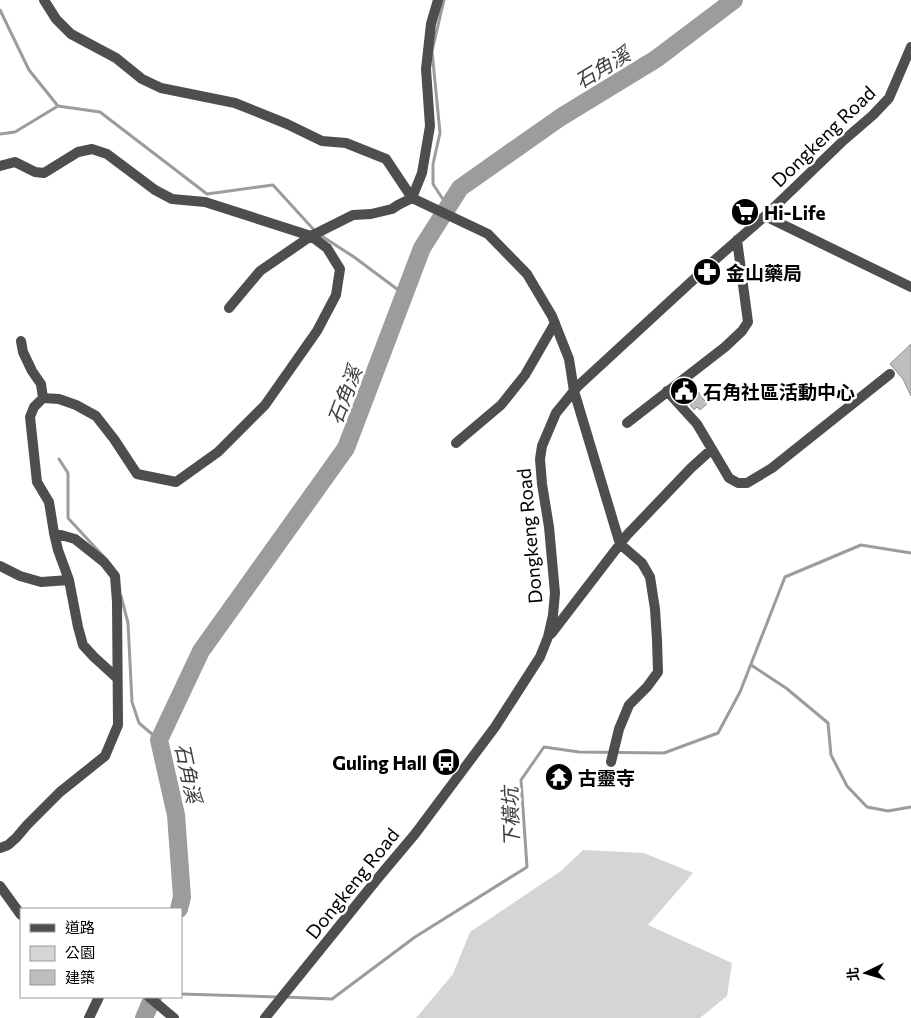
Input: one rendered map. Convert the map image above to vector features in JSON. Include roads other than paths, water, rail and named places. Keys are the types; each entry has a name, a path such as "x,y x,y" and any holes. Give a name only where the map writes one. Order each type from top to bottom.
{"street":[{"path":"44,0 56,19 71,34 116,58 142,79 161,88 235,103 287,124 322,141 346,142 386,159 412,198 488,234 526,274 552,316 569,360 574,391 620,544 642,563 650,577 657,632 658,672 630,706 619,729 611,760"},
{"path":"229,308 260,271 311,236 352,216 392,209 412,198 422,173 430,126 426,69 431,24 438,0"},
{"name":"Dongkeng Road","path":"265,1018 415,834 495,727 540,657 548,637 555,593 540,459 542,446 556,413 578,386 873,115 889,98 911,47"},
{"path":"0,166 15,162 35,172 44,173 78,152 92,149 107,154 155,190 172,199 205,202 311,236 327,248 340,269 336,295 317,331 265,405 218,452 176,482 137,474 96,416 59,399 43,398 34,407 30,417 37,482 49,502 58,550 69,580 83,645 117,678"},
{"path":"765,216 911,287"},
{"path":"627,423 725,348 748,322 737,240"},
{"path":"456,443 501,405 525,375 555,323"},
{"path":"21,341 22,352 41,384 43,398"},
{"path":"667,391 697,424 729,478 738,483 747,483 772,468 890,374"},
{"path":"548,637 627,535 691,468 712,449"},
{"path":"0,848 8,845 16,838 60,792 105,756 118,725 115,576 104,562 76,539 54,533"},
{"path":"0,566 20,576 41,582 69,580"},
{"path":"0,886 20,914"},
{"path":"88,1018 98,998"},
{"path":"149,998 172,1016"}],"waterway":[{"path":"444,0 432,51 440,133 433,164 433,184 448,207"},
{"name":"石角溪","path":"179,908 182,897 176,815 159,740 201,651 346,448 422,248 460,188 561,117 656,59 734,0"},
{"path":"0,10 29,70 58,106 100,112 207,194 273,185 315,231"},
{"path":"0,134 15,132 58,106"},
{"path":"320,235 354,257 405,295"},
{"path":"59,459 68,473 68,518 104,557"},
{"name":"下橫坑","path":"284,997 332,999 415,937 527,867 521,780 544,747 579,752 664,753 718,733 740,692 785,577 861,545 911,553"},
{"path":"121,596 128,623 132,702 139,723 159,740"},
{"path":"751,665 786,688 828,723 831,755 847,786 867,807 888,811 911,807"},
{"name":"下橫坑","path":"182,994 278,997"},
{"name":"石角溪","path":"144,1018 153,998"}],"place":[{"name":"Hi-Life","path":"745,212"},
{"name":"金山藥局","path":"707,272"},
{"name":"石角社區活動中心","path":"684,391"},
{"name":"Guling Hall","path":"446,762"},
{"name":"古靈寺","path":"559,777"}]}
